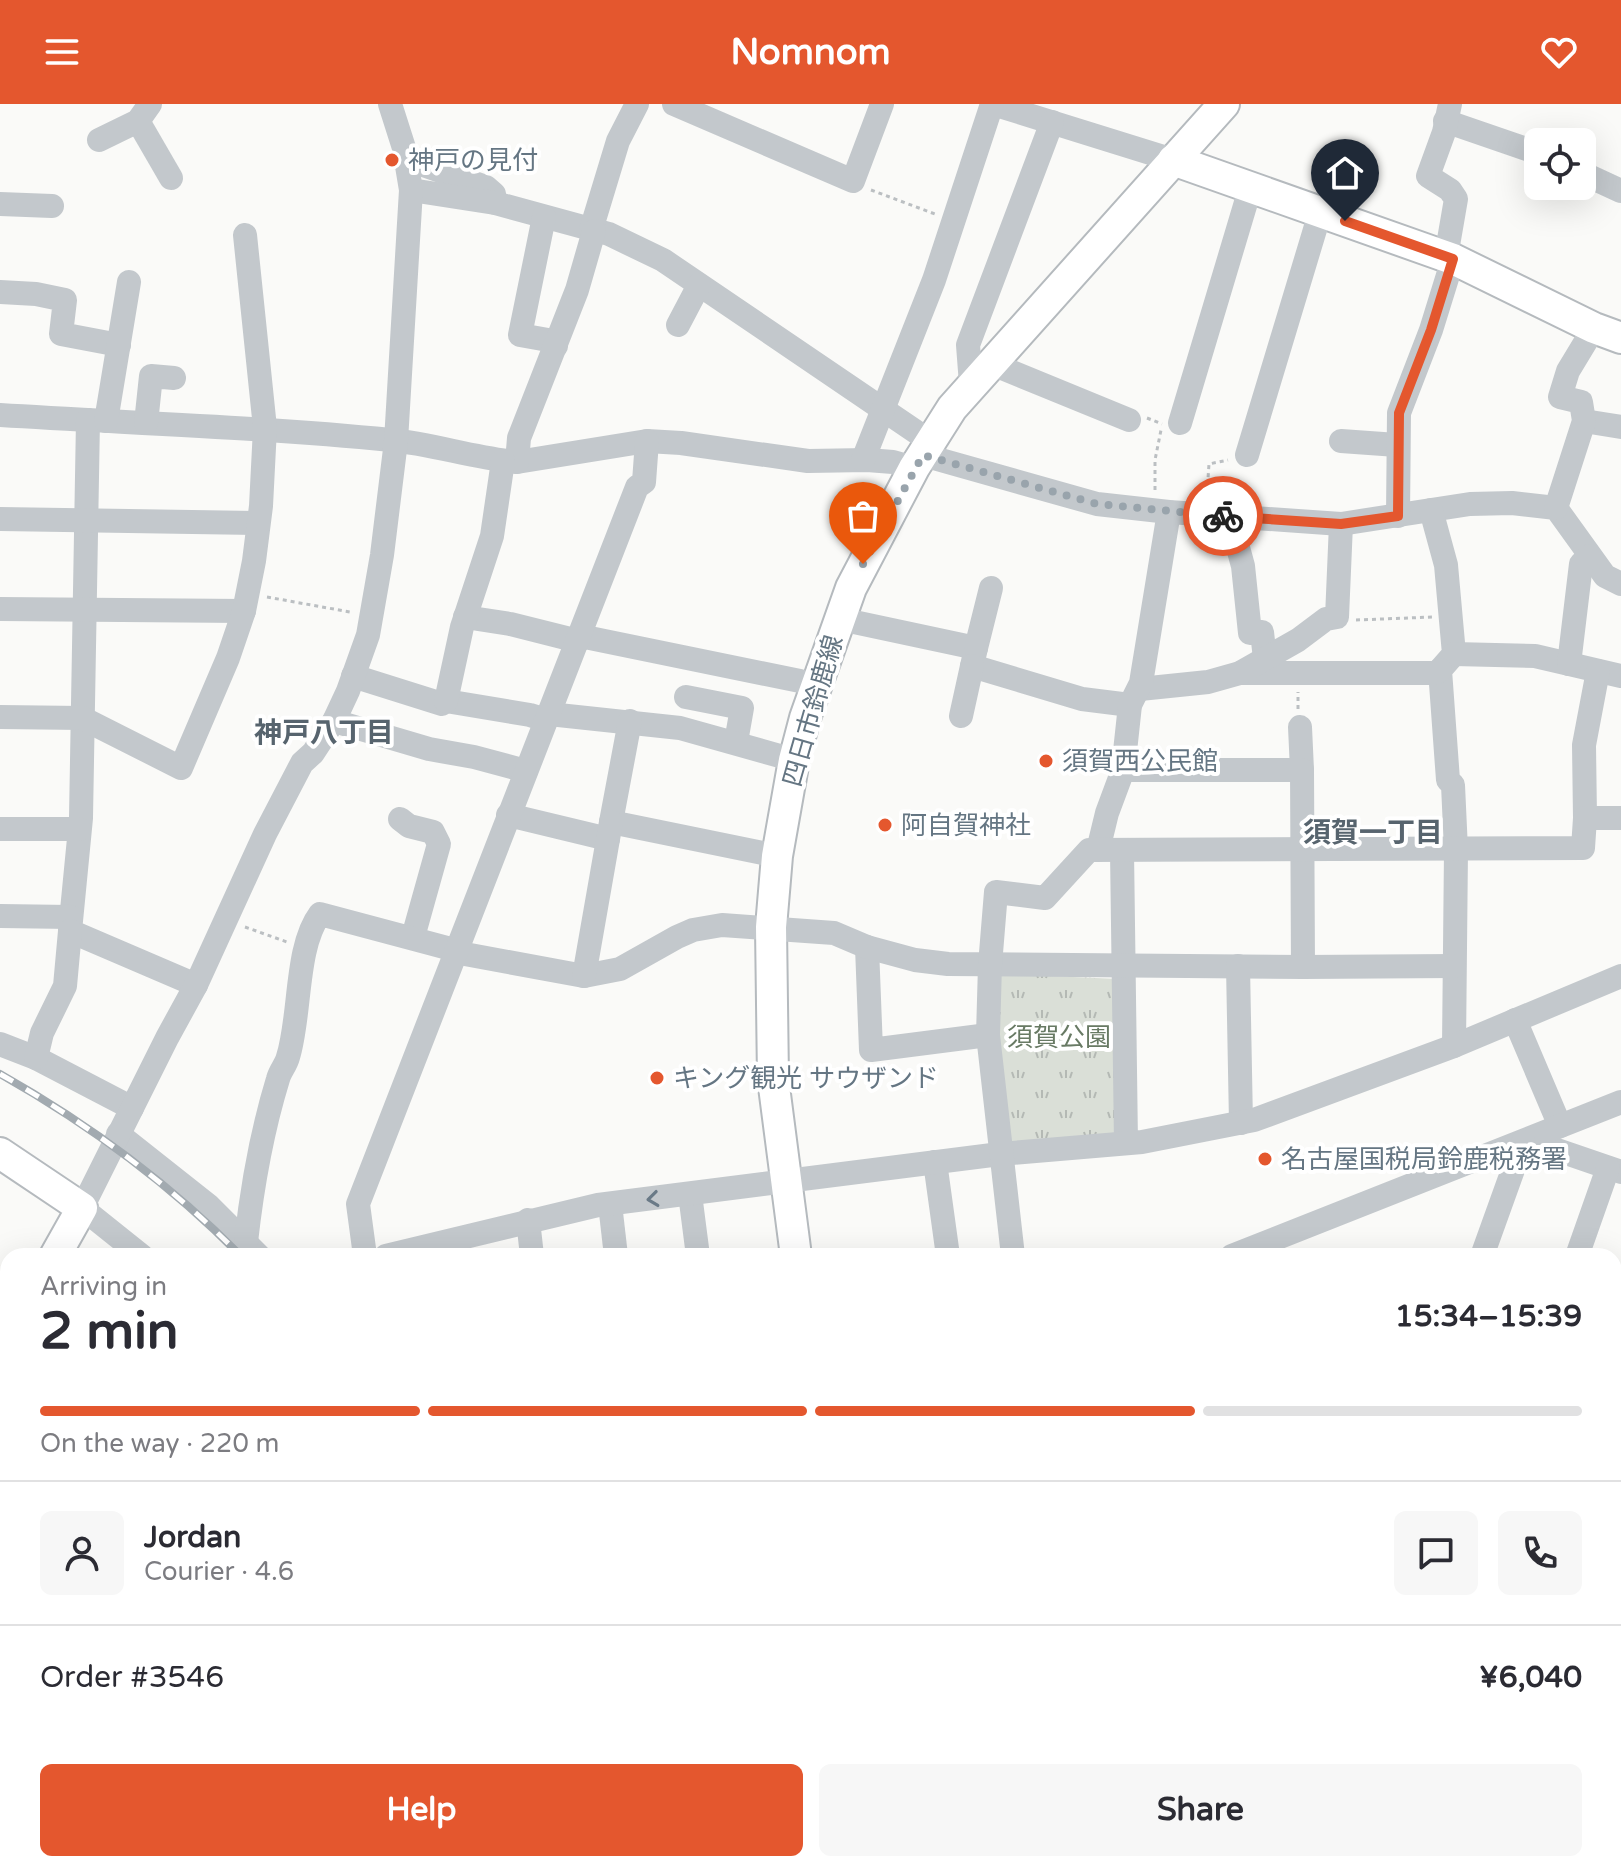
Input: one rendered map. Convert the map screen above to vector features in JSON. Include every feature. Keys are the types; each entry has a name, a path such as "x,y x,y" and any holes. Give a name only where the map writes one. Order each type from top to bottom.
{"main road":[{"name":"四日市鈴鹿線","path":"795,1248 773,1079 771,927 777,856 794,760 805,718 851,588 952,408 1224,104"},
{"path":"1173,160 1449,258 1608,333"},
{"path":"0,1153 82,1208 60,1248"}],"street":[{"path":"132,1248 82,1208 186,999 196,985 265,834 302,763 313,753 334,721 368,635 382,555 396,441 411,190 406,159 390,104"},
{"path":"446,701 465,617 492,536 510,462 577,290 618,141 637,104"},
{"path":"674,104 853,181 882,104"},
{"path":"863,460 934,280 995,104 1064,117 1173,160"},
{"path":"99,140 144,112 171,178"},
{"path":"1398,516 1399,413 1431,330 1449,258 1456,199 1450,190 1428,176 1448,113 1524,147"},
{"path":"1064,117 968,345 981,374 1129,420"},
{"path":"406,159 486,187 494,194 495,203"},
{"path":"1596,179 1621,191"},
{"path":"1172,418 1250,189"},
{"path":"411,190 495,203 609,234 663,260 883,409 923,455"},
{"path":"0,204 52,206"},
{"path":"1247,455 1320,213"},
{"path":"544,217 520,335 548,340 556,346"},
{"path":"0,717 82,718 181,768 228,658 246,602 258,523 265,428 245,235"},
{"path":"36,1058 42,1033 65,986 81,818 86,520 97,420 119,345 129,282"},
{"path":"678,325 699,285"},
{"path":"0,292 36,294 65,300 61,334 119,345"},
{"path":"1556,508 1582,424 1581,402 1560,397 1568,371 1608,333"},
{"path":"146,423 151,376 174,378"},
{"path":"0,415 265,428 396,441 510,462 647,441 808,461 893,462 923,455 1097,504 1341,524 1492,503 1556,508"},
{"path":"1582,424 1621,427"},
{"path":"358,1248 358,1204 637,487 644,482 647,441"},
{"path":"1341,441 1397,445"},
{"path":"1556,508 1605,576 1621,584"},
{"path":"1431,510 1446,565 1450,616 1447,662 1448,780 1453,785 1456,850 1454,1046"},
{"path":"1126,1143 1123,966 1103,850 1107,813 1123,770 1162,511"},
{"path":"1237,517 1237,544 1243,566 1250,633 1262,632 1265,659"},
{"path":"0,519 258,523"},
{"path":"840,619 974,657 1030,685 1082,699 1135,697 1240,673 1298,640 1326,619 1337,617 1341,524"},
{"path":"1569,664 1581,564 1589,556"},
{"path":"961,716 991,588"},
{"path":"0,609 246,602"},
{"path":"465,617 800,681"},
{"path":"1012,1248 988,1035 996,892 1045,898 1103,850 1583,848 1584,745 1610,674 1535,656 1447,662 1435,673 1240,673"},
{"path":"680,728 692,659"},
{"path":"353,676 442,704 446,701 530,715 630,721 680,728 794,760"},
{"path":"686,697 742,708 736,742"},
{"path":"334,721 429,749 526,771"},
{"path":"584,976 630,721"},
{"path":"1300,727 1303,967"},
{"path":"1123,770 1302,770"},
{"path":"508,815 777,856"},
{"path":"1585,818 1621,818"},
{"path":"400,819 409,826 433,832 439,844 413,937"},
{"path":"0,829 79,829"},
{"path":"252,1248 256,1177 279,1076 288,1059 306,949 314,921 320,914 413,937 455,951 584,976 620,969 693,930 722,925 834,933 867,947 915,960 990,965 1454,966"},
{"path":"0,916 70,924 196,985"},
{"path":"867,947 871,1050 988,1035"},
{"path":"1238,966 1241,1123"},
{"path":"418,1248 528,1220 610,1204 1000,1154 1142,1142 1241,1123 1454,1046 1621,976"},
{"path":"1515,1020 1560,1126"},
{"path":"0,1044 36,1058 132,1108"},
{"path":"1252,1248 1621,1102"},
{"path":"118,1134 180,1182 251,1248"},
{"path":"1525,1141 1615,1170 1581,1248"},
{"path":"1485,1248 1525,1141"},
{"path":"935,1162 947,1248"},
{"path":"690,1194 697,1248"},
{"path":"610,1204 615,1248"},
{"path":"528,1220 531,1248"}],"path":[{"path":"853,181 953,221"},
{"path":"1162,511 1155,460 1172,418"},
{"path":"1206,514 1209,464 1247,455"},
{"path":"246,602 371,616"},
{"path":"1337,617 1341,620 1389,621 1450,616"},
{"path":"226,920 306,949"}],"green space":[{"name":"須賀公園","path":"1003,974 1119,979 1114,1139 1004,1142 996,977"}],"railway":[{"path":"0,1074 65,1113 127,1157 186,1204 233,1248"}],"way so far":[{"path":"863,564 923,455 1097,504 1223,516"}],"place":[{"name":"神戸の見付","path":"392,160"},
{"name":"須賀西公民館","path":"1046,761"},
{"name":"阿自賀神社","path":"885,825"},
{"name":"キング観光 サウザンド","path":"657,1078"},
{"name":"名古屋国税局鈴鹿税務署","path":"1265,1159"}],"district":[{"name":"神戸八丁目","path":"324,733"},
{"name":"須賀一丁目","path":"1373,833"}],"route":[{"path":"1223,516 1341,524 1398,516 1399,413 1431,330 1453,259 1345,221"}]}
